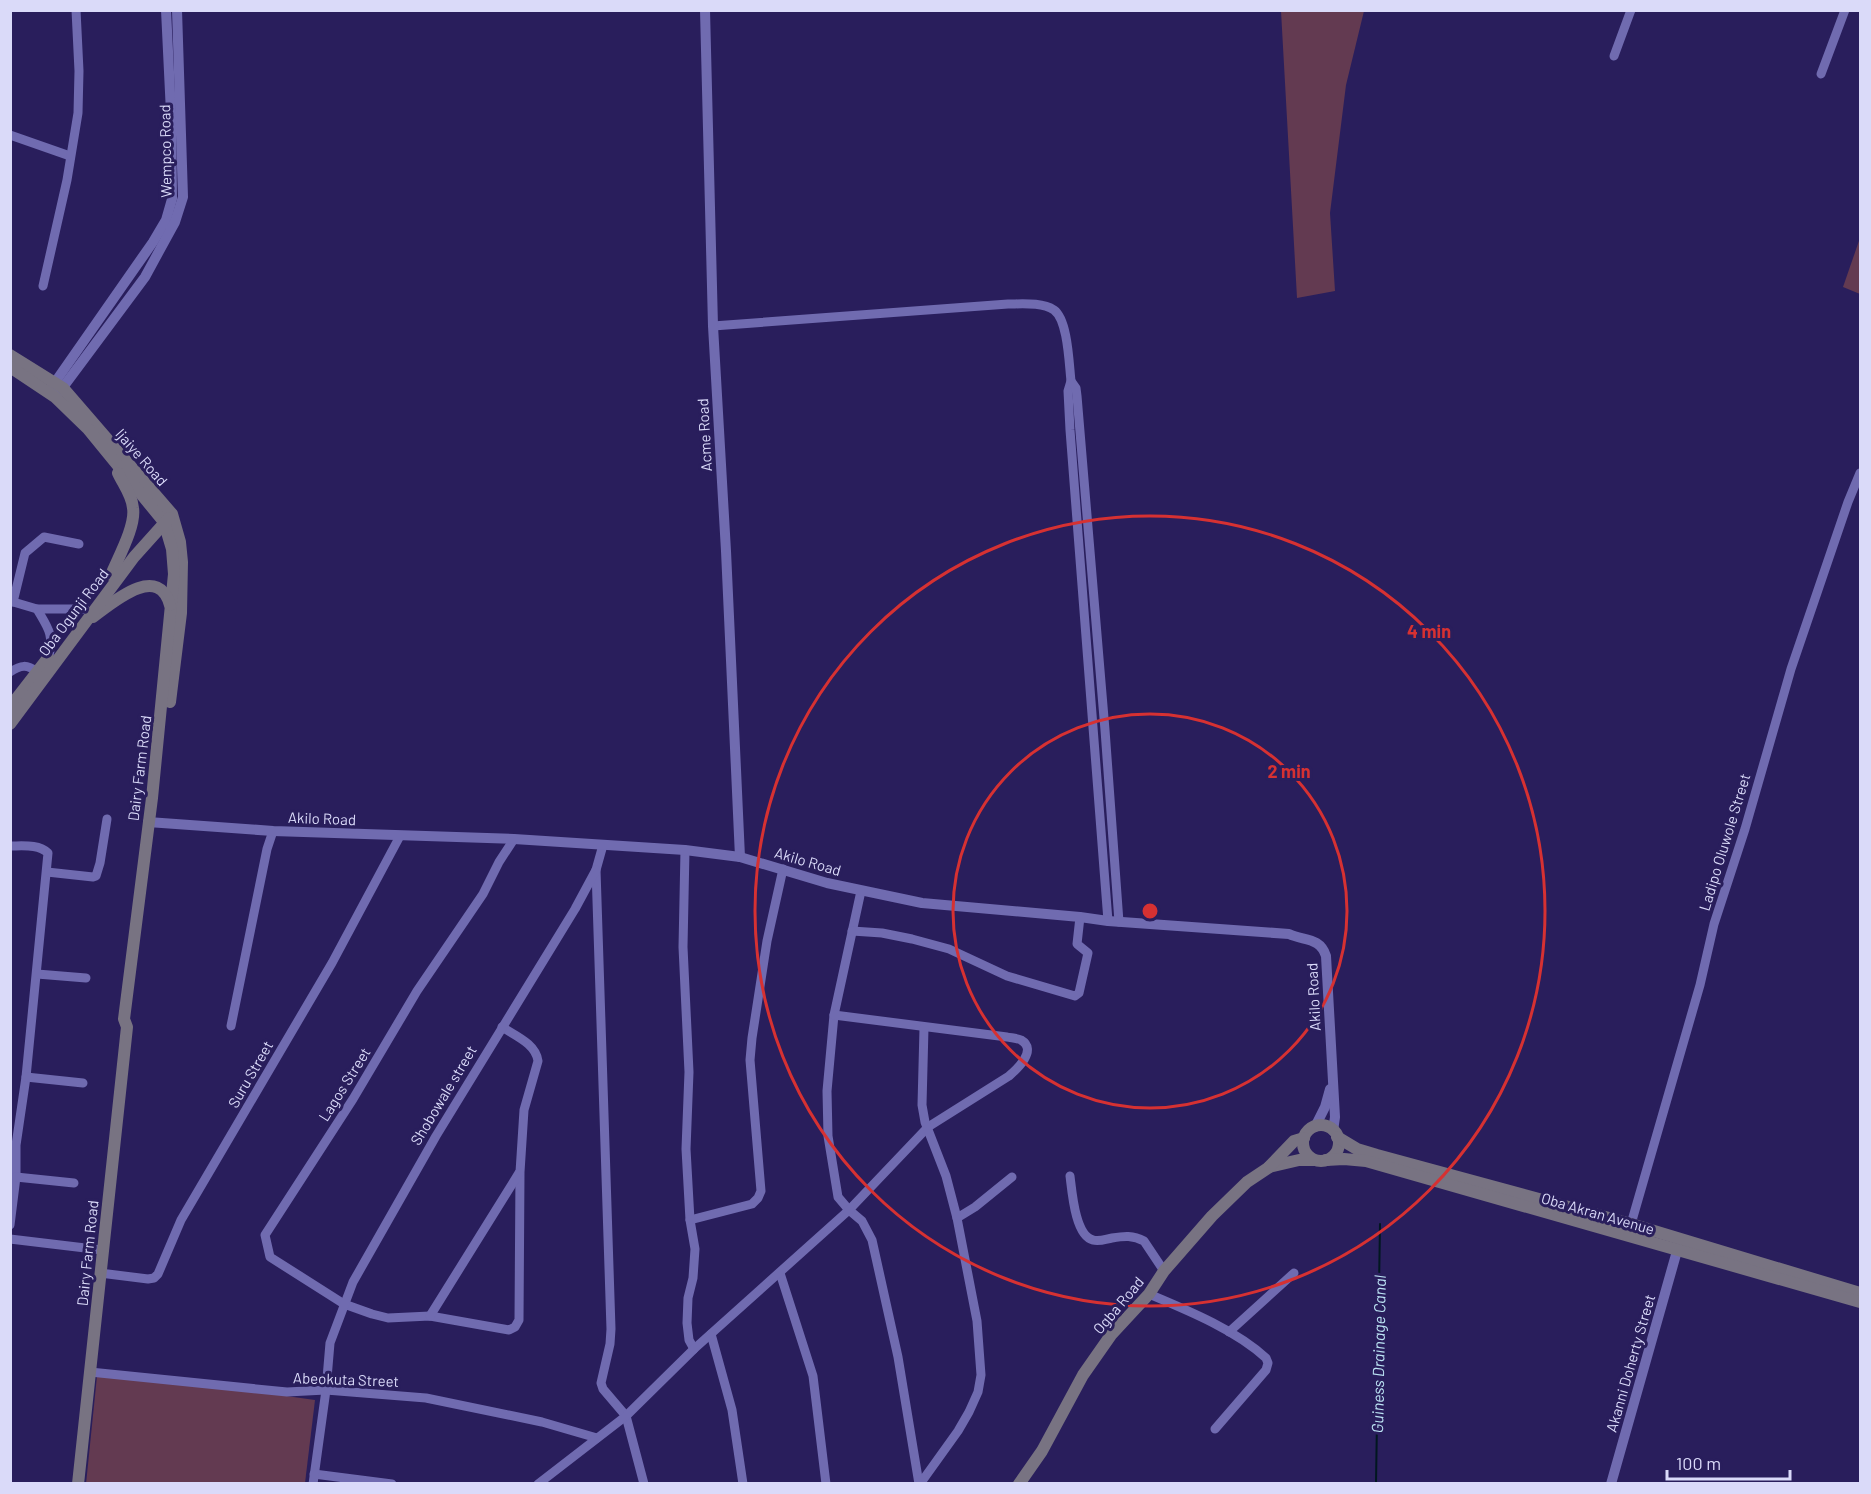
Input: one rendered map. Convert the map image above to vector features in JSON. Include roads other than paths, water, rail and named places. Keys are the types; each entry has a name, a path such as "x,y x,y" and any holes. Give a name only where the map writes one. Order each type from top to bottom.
{"main road":[{"name":"Ijaiye Road","path":"10,355 55,390 165,515"},
{"name":"Ijaiye Road","path":"10,367 55,390 112,458 165,515"},
{"path":"111,575 130,529 134,509 112,458"},
{"name":"Dairy Farm Road","path":"78,1484 127,1027 124,1019 181,613 180,542 165,515"},
{"name":"Dairy Farm Road","path":"152,822 174,574 165,515"},
{"name":"Oba Ogunji Road","path":"10,723 49,656 111,575 165,515"},
{"name":"Oba Ogunji Road","path":"10,707 82,624 165,515"},
{"path":"82,624 134,589 149,586 159,588 167,596 171,608"},
{"path":"1315,1126 1325,1126 1335,1134 1338,1144 1333,1156 1320,1160 1309,1157 1304,1149 1304,1138 1308,1131 1315,1126"},
{"name":"Oba Akran Avenue","path":"1335,1134 1357,1149 1631,1224 1860,1293"},
{"name":"Ogba Road","path":"1019,1484 1042,1450 1083,1375 1111,1335 1149,1294 1164,1271 1212,1216 1247,1182 1268,1168 1294,1142 1304,1138"},
{"name":"Ogba Road","path":"1268,1168 1299,1160 1320,1160"},
{"name":"Oba Akran Avenue","path":"1320,1160 1366,1161 1860,1302"}],"street":[{"path":"43,286 67,180 78,113 79,71 76,10"},
{"name":"Wempco Road","path":"55,390 153,242 166,220 172,200 166,10"},
{"name":"Wempco Road","path":"55,390 145,277 175,222 183,197 177,10"},
{"name":"Acme Road","path":"705,10 713,326 740,857"},
{"path":"1614,56 1631,10"},
{"path":"1821,74 1843,11"},
{"path":"10,135 70,156"},
{"path":"713,326 1029,304 1048,307 1056,311 1063,321 1071,381 1076,388 1074,429 1114,922"},
{"name":"Ladipo Oluwole Street","path":"1631,1224 1700,986 1714,924 1745,829 1791,669 1860,473"},
{"path":"79,543 44,537 25,553 12,601 37,609 85,609"},
{"path":"37,609 51,636 49,656"},
{"path":"10,672 28,666 40,675"},
{"path":"47,872 96,876 107,819"},
{"name":"Akilo Road","path":"152,822 273,831 514,839 685,850 740,857 827,883 922,903 1114,922 1289,934 1320,945 1326,956 1335,1134"},
{"path":"231,1026 267,849 273,831"},
{"name":"Suru Street","path":"100,1273 148,1279 158,1274 181,1220 332,963 400,836"},
{"name":"Lagos Street","path":"514,839 483,894 417,991 353,1099 265,1235 270,1257 344,1304 361,1311 388,1318 430,1316 509,1330 515,1327 519,1320 520,1172"},
{"path":"603,845 596,870 611,1329 601,1383 603,1389 626,1416 644,1484"},
{"path":"10,846 37,847 48,853 26,1077 13,1144 16,1177 10,1225"},
{"path":"685,850 683,947 689,1072 686,1149 690,1220 695,1250 687,1323 689,1340 694,1349"},
{"path":"690,1220 752,1203 761,1191 750,1059 767,941 783,869"},
{"name":"Shobowale street","path":"314,1479 330,1343 353,1282 436,1136 575,909 596,870"},
{"path":"861,891 834,1015 827,1091 827,1127 838,1197 862,1221 872,1240 898,1357 919,1484"},
{"path":"852,931 882,933 949,949 1007,976 1075,996 1079,993 1088,957 1088,953 1077,944 1080,917"},
{"path":"37,974 86,978"},
{"path":"538,1484 626,1416 694,1349 849,1210 928,1127 1022,1066 1027,1050 1021,1040 1006,1037 834,1015"},
{"path":"430,1316 520,1172 524,1110 538,1061 537,1053 531,1046 502,1027"},
{"path":"919,1484 958,1431 975,1401 981,1375 977,1321 957,1218 941,1158 922,1105 924,1028"},
{"path":"26,1077 83,1083"},
{"name":"Akilo Road","path":"1315,1126 1325,1107 1332,1080"},
{"path":"1070,1176 1073,1202 1080,1228 1088,1238 1096,1241 1125,1236 1139,1238 1144,1241 1164,1271"},
{"path":"16,1177 74,1183"},
{"path":"957,1218 975,1207 1012,1177"},
{"path":"10,1239 102,1250"},
{"name":"Akanni Doherty Street","path":"1611,1484 1677,1251"},
{"path":"780,1273 813,1376 826,1484"},
{"path":"1229,1332 1294,1273"},
{"path":"1149,1294 1229,1332 1262,1354 1268,1363 1266,1370 1215,1429"},
{"path":"711,1334 732,1410 743,1484"},
{"name":"Abeokuta Street","path":"90,1372 287,1392 326,1390 426,1398 542,1422 597,1438"},
{"path":"314,1479 392,1484"}],"waterway":[{"name":"Guiness Drainage Canal","path":"1376,1484 1380,1224"}]}
